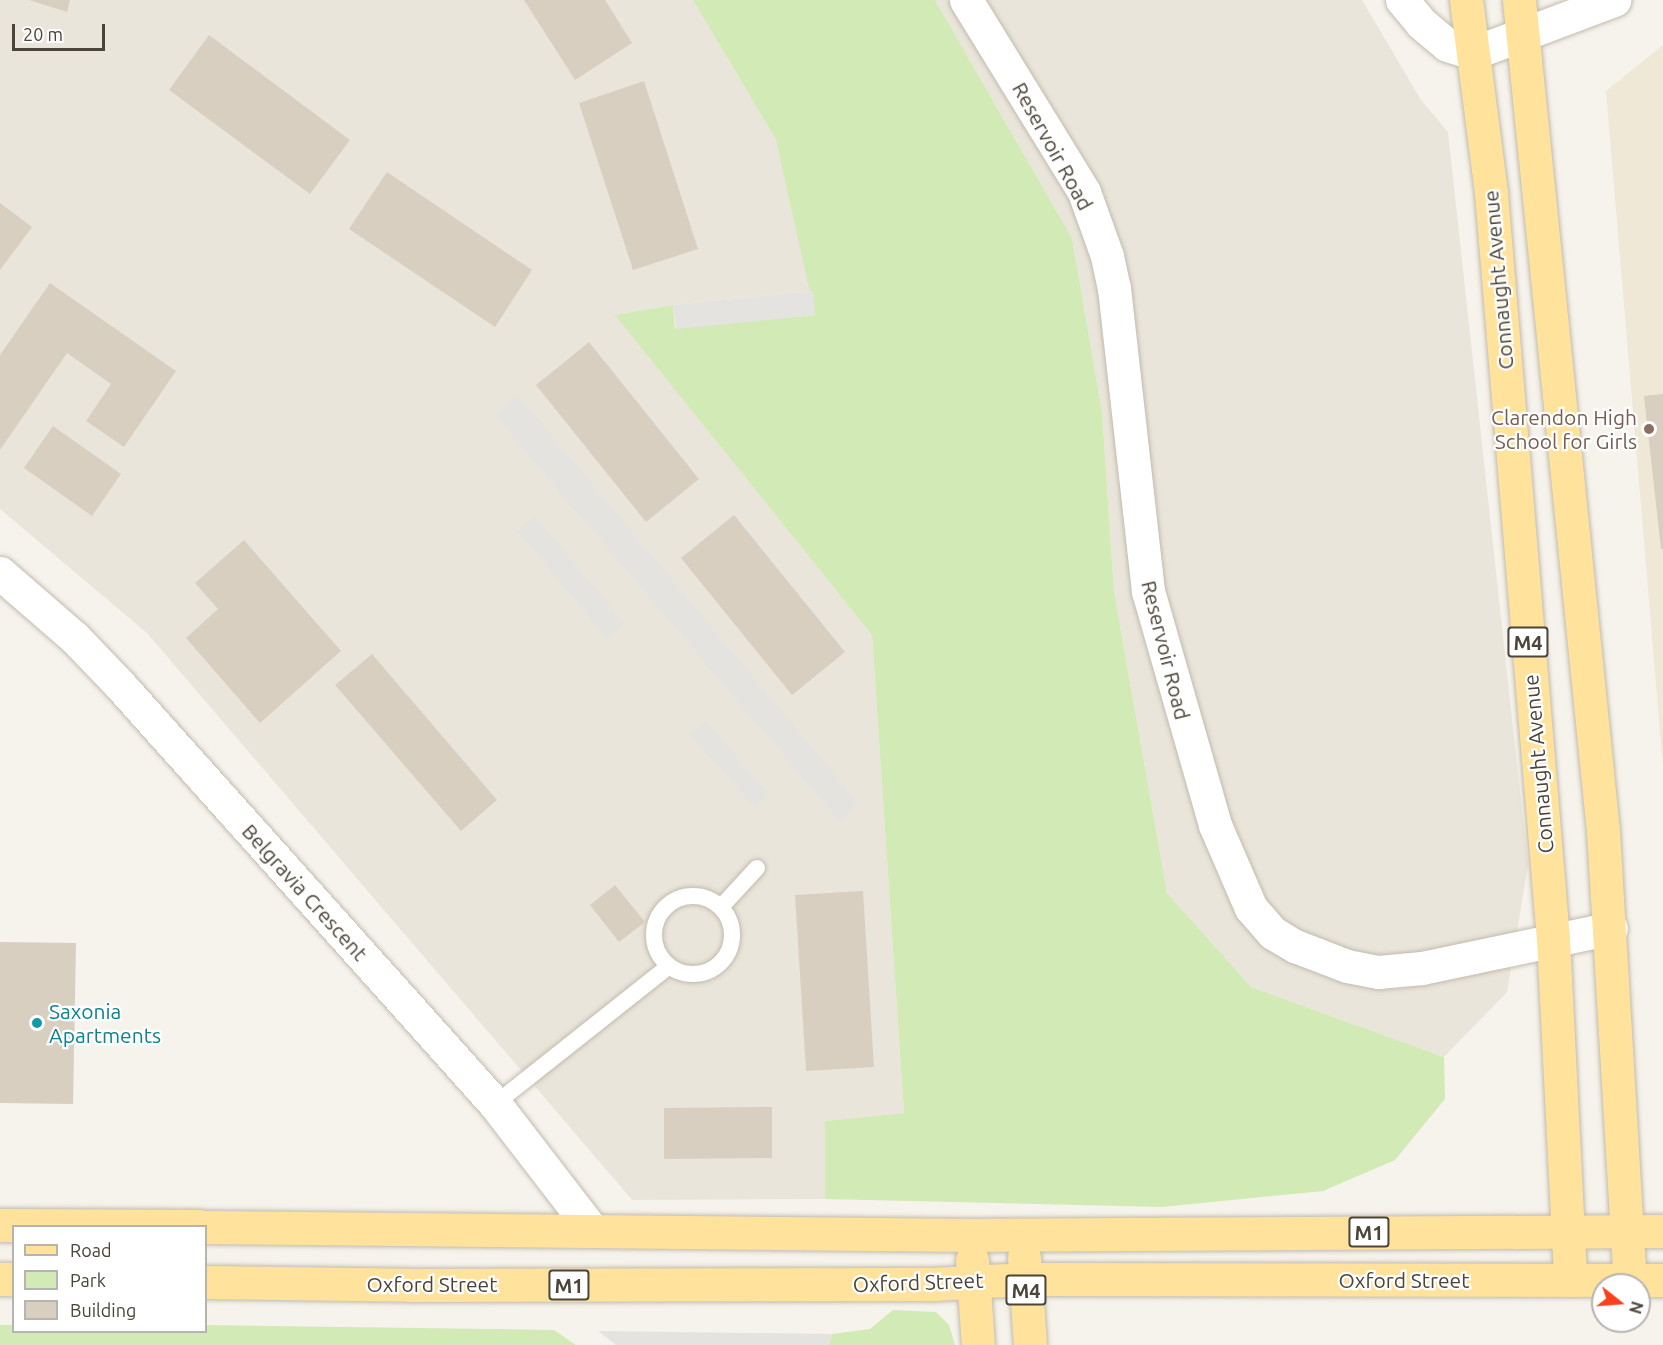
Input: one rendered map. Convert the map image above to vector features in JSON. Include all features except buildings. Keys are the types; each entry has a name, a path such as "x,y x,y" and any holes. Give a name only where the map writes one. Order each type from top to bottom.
{"main road":[{"name":"M4","path":"1466,0 1473,54"},
{"path":"1518,0 1611,928 1630,1232 1630,1273"},
{"name":"Connaught Avenue","path":"1473,54 1491,193 1553,939 1570,1232 1570,1280"},
{"name":"M1","path":"207,1227 971,1235 1663,1232"},
{"name":"M4","path":"1023,1234 1030,1345"},
{"name":"M4","path":"971,1235 972,1281 978,1345"},
{"name":"Oxford Street","path":"207,1282 410,1285 1025,1279 1591,1280"}],"street":[{"name":"Reservoir Road","path":"966,0 1084,192 1107,256 1114,288 1148,591 1215,825 1251,908 1273,933 1295,946 1347,966 1378,972 1422,968 1611,928"},
{"path":"1402,0 1447,45 1473,54 1523,37 1614,0"},
{"name":"Belgravia Crescent","path":"0,573 74,637 120,685 495,1104 592,1230"}],"lane":[{"path":"721,907 757,868"},
{"path":"698,896 721,907 728,917 732,940 723,961 703,973 691,975 669,966 661,957 654,933 664,909 674,901 698,896"},
{"path":"495,1104 669,966"}],"shaded area":[{"path":"0,0 693,0 776,140 813,291 673,305 616,315 872,635 904,1113 825,1121 825,1199 632,1200 147,633 0,509"},
{"path":"935,0 1362,0 1421,100 1448,132 1528,865 1507,992 1444,1057 1251,987 1167,893 1114,591 1102,412 1072,238"},
{"name":"Clarendon High School for Girls","path":"1663,45 1663,767 1606,91"},
{"path":"813,291 815,315 676,329 673,305"},
{"path":"518,395 858,802 840,822 494,415"},
{"path":"535,516 625,623 607,639 517,531"},
{"path":"706,721 770,795 754,808 690,734"},
{"path":"598,1331 832,1334 829,1345 616,1345"}],"green space":[{"path":"693,0 935,0 1072,238 1102,412 1114,591 1167,893 1251,987 1444,1057 1445,1099 1395,1160 1323,1191 1162,1207 825,1199 825,1121 904,1113 872,635 615,315 673,305 675,328 815,315 776,140"},
{"path":"893,1310 936,1312 949,1325 955,1345 829,1345 832,1334 870,1329"},
{"path":"0,1325 12,1325 12,1333 207,1333 207,1325 554,1330 576,1345 0,1345"}],"place":[{"name":"Clarendon High School for Girls","path":"1649,429"},
{"name":"Saxonia Apartments","path":"37,1023"}]}
